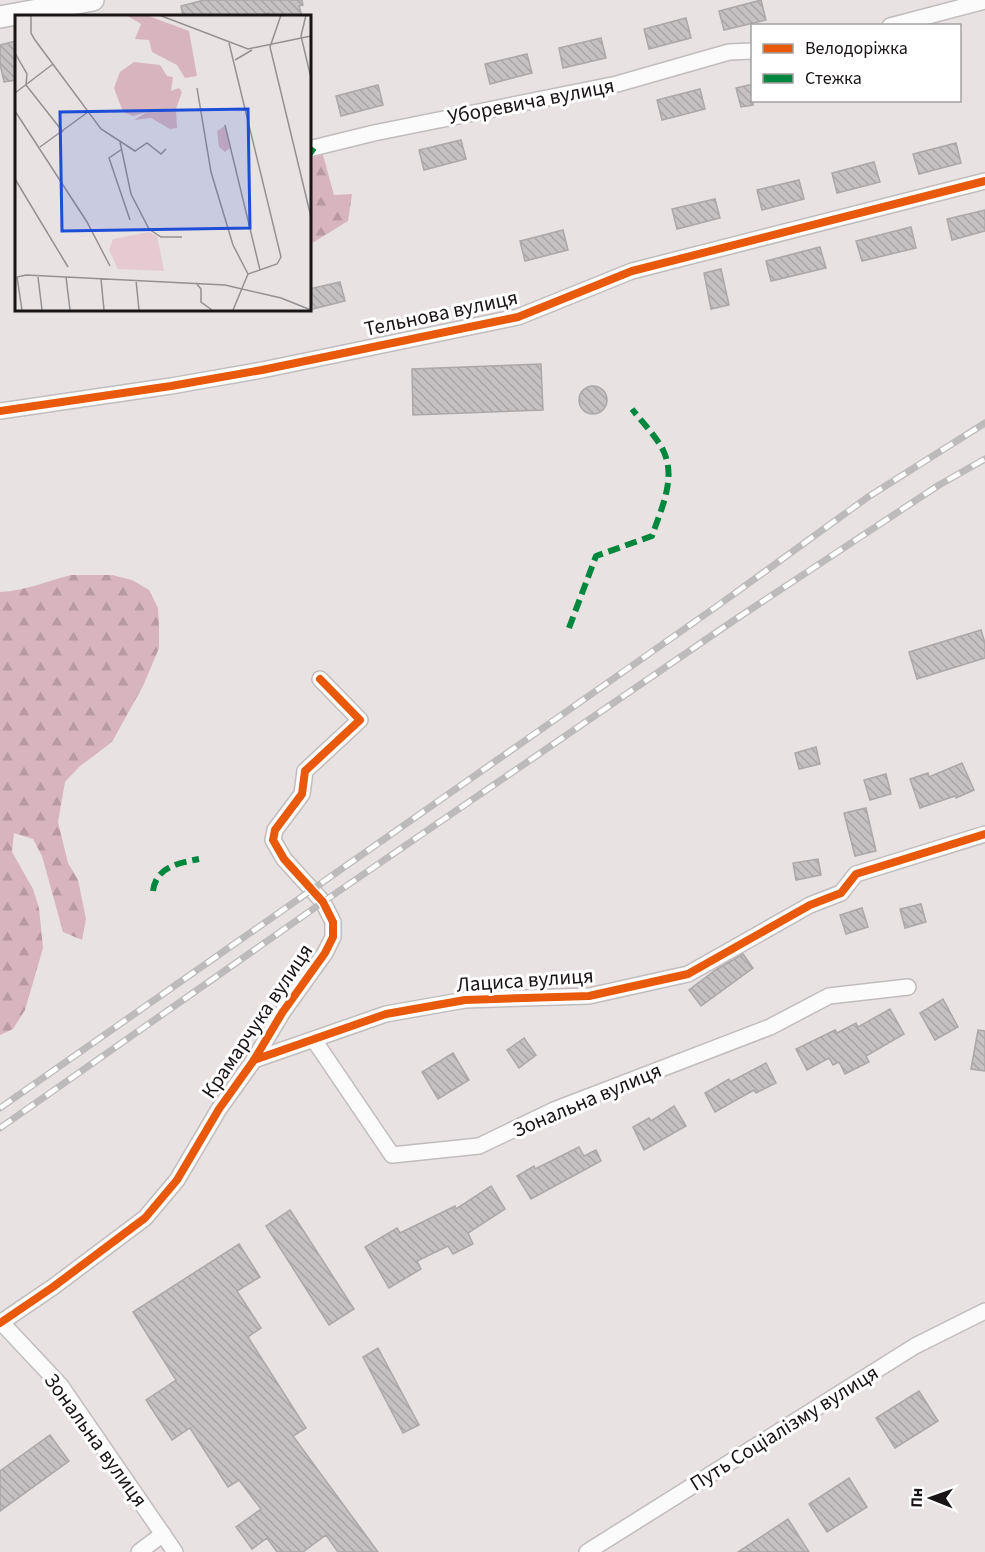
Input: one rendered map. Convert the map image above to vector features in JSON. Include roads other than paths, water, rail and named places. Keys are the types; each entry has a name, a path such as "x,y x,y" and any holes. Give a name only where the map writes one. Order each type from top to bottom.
{"main road":[{"path":"0,17 93,0"}],"street":[{"path":"898,24 985,1"},
{"name":"Уборевича вулиця","path":"310,149 374,133 617,84 729,52 751,51"},
{"name":"Тельнова вулиця","path":"0,411 171,387 518,317 632,271 985,181"},
{"name":"Крамарчука вулиця","path":"0,1322 53,1287 146,1218 177,1180 219,1108 254,1060 282,1014 325,953 333,937 333,922 323,902 284,859 273,840 275,830 302,794 305,771 360,720 320,679"},
{"name":"Лациса вулиця","path":"254,1060 386,1014 465,1000 588,996 688,974 810,905 841,893 856,874 985,834"},
{"name":"Зональна вулиця","path":"314,1040 392,1155 479,1146 554,1110 770,1027 830,996 908,987"},
{"name":"Путь Соціалізму вулиця","path":"587,1552 915,1346 985,1311"},
{"name":"Зональна вулиця","path":"0,1322 61,1386 175,1552"},
{"path":"139,1552 163,1534"}],"railway":[{"path":"0,1108 720,604 868,497 985,423"},
{"path":"0,1128 323,902 733,621 939,485 985,459"}]}
